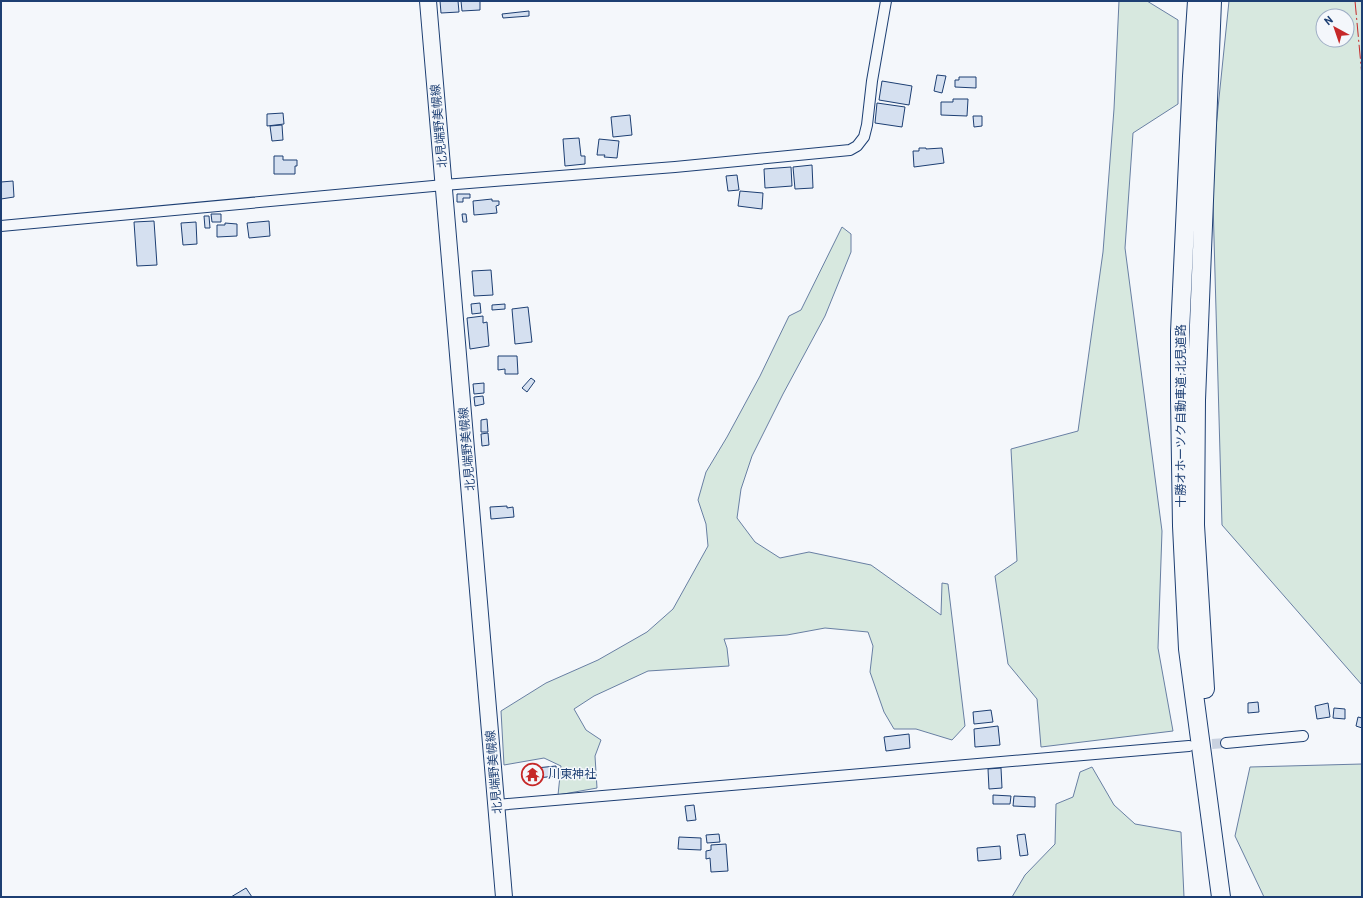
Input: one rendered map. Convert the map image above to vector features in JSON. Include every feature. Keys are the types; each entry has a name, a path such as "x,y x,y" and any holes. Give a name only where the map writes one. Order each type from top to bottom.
{"highway":[{"name":"十勝オホーツク自動車道;北見道路","path":"1200,76 1212,1"},
{"name":"十勝オホーツク自動車道;北見道路","path":"1188,399 1199,331 1197,150 1200,76 1196,5"},
{"name":"十勝オホーツク自動車道;北見道路","path":"1197,150 1180,332 1188,399 1213,830 1221,897"}],"main road":[{"name":"北見端野美幌線","path":"428,1 504,897"}],"street":[{"path":"1,226 444,185 675,168 850,150 857,146 864,137 886,1"},
{"path":"1226,743 1303,736"},
{"path":"497,805 1189,746"}],"shaded area":[{"path":"1119,1 1147,1 1178,20 1178,104 1133,133 1125,248 1162,531 1158,648 1173,731 1041,747 1037,699 1008,664 995,576 1017,561 1011,449 1078,431 1103,252 1114,109"},
{"path":"1229,1 1362,1 1362,685 1222,525 1212,166"},
{"path":"842,227 851,234 851,252 825,316 752,456 741,489 737,518 755,542 780,558 809,552 871,565 941,615 942,583 948,584 965,726 952,740 916,729 894,729 884,712 870,672 873,646 868,632 825,628 787,635 724,639 727,648 729,666 648,671 594,696 574,709 586,730 601,740 595,756 597,788 558,795 561,766 544,758 504,765 501,711 546,683 598,660 647,632 673,609 708,546 706,524 698,500 706,472 760,376 789,316 801,310"},
{"path":"1362,764 1362,897 1264,897 1235,836 1250,767"},
{"path":"1092,767 1114,805 1135,824 1181,832 1184,897 1012,897 1025,875 1055,844 1056,804 1073,797 1080,772"}],"building":[{"path":"440,1 458,1 459,12 441,13"},
{"path":"461,1 480,1 480,10 462,11"},
{"path":"529,11 529,16 503,18 502,14"},
{"path":"937,75 946,76 942,93 934,91"},
{"path":"959,77 976,77 976,88 955,87 955,80 959,80"},
{"path":"882,81 912,86 909,105 879,100"},
{"path":"953,99 968,99 967,116 941,115 941,102 953,102"},
{"path":"877,103 905,107 902,127 875,123"},
{"path":"283,113 284,124 267,126 267,114"},
{"path":"630,115 632,135 613,137 611,117"},
{"path":"973,116 982,116 982,126 974,127"},
{"path":"282,125 283,140 272,141 270,126"},
{"path":"579,138 581,156 585,156 585,164 565,166 563,139"},
{"path":"599,139 619,141 617,158 597,155"},
{"path":"919,148 942,148 944,163 914,167 913,151 919,151"},
{"path":"274,156 283,156 283,160 297,160 295,174 274,174"},
{"path":"812,165 813,188 795,189 793,167"},
{"path":"791,167 792,186 765,188 764,169"},
{"path":"737,175 739,190 728,191 726,176"},
{"path":"13,181 14,197 1,199 1,182"},
{"path":"740,191 763,193 762,209 738,206"},
{"path":"457,194 470,194 470,198 463,198 463,202 457,202"},
{"path":"492,199 492,201 499,201 499,205 496,206 497,213 474,215 473,201"},
{"path":"211,214 221,214 221,222 212,222"},
{"path":"462,214 466,214 467,222 463,222"},
{"path":"204,216 209,216 210,228 205,228"},
{"path":"154,221 157,265 137,266 134,222"},
{"path":"269,221 270,236 249,238 247,223"},
{"path":"196,222 197,244 183,245 181,223"},
{"path":"225,223 237,224 237,236 217,237 217,225 225,225"},
{"path":"491,270 493,295 474,296 472,271"},
{"path":"480,303 481,313 472,314 471,304"},
{"path":"505,304 505,309 492,310 492,305"},
{"path":"528,307 532,342 515,344 512,309"},
{"path":"483,316 483,323 487,322 489,346 470,349 467,318"},
{"path":"498,356 517,356 518,374 505,374 505,369 498,370"},
{"path":"531,378 535,381 527,392 522,388"},
{"path":"484,383 484,393 474,394 473,384"},
{"path":"483,396 484,404 475,406 474,397"},
{"path":"487,419 488,432 481,432 481,420"},
{"path":"488,433 489,445 482,446 481,434"},
{"path":"507,506 507,508 513,507 514,517 491,519 490,507"},
{"path":"1258,702 1259,712 1248,713 1248,703"},
{"path":"1328,703 1330,717 1317,719 1315,706"},
{"path":"1334,708 1345,709 1345,719 1333,718"},
{"path":"991,710 993,722 974,724 973,712"},
{"path":"1358,717 1362,718 1362,728 1356,726"},
{"path":"998,726 1000,745 975,747 974,729"},
{"path":"909,734 910,748 886,751 884,737"},
{"path":"556,766 557,776 537,778 536,768"},
{"path":"1001,768 1002,788 989,789 988,769"},
{"path":"993,795 1011,796 1010,804 993,804"},
{"path":"1014,796 1035,797 1035,807 1013,806"},
{"path":"694,805 696,820 687,821 685,806"},
{"path":"719,834 720,842 707,843 706,835"},
{"path":"1025,834 1028,855 1020,856 1017,835"},
{"path":"679,837 701,838 701,850 678,849"},
{"path":"726,844 728,871 711,872 710,858 706,859 706,851 711,850 711,845"},
{"path":"1000,846 1001,859 978,861 977,848"},
{"path":"246,888 252,897 231,897"}],"tunnel":[{"path":"1197,745 1226,743"}],"power":[{"path":"1355,1 1362,76"}],"place":[{"name":"川東神社","path":"532,774"}]}
